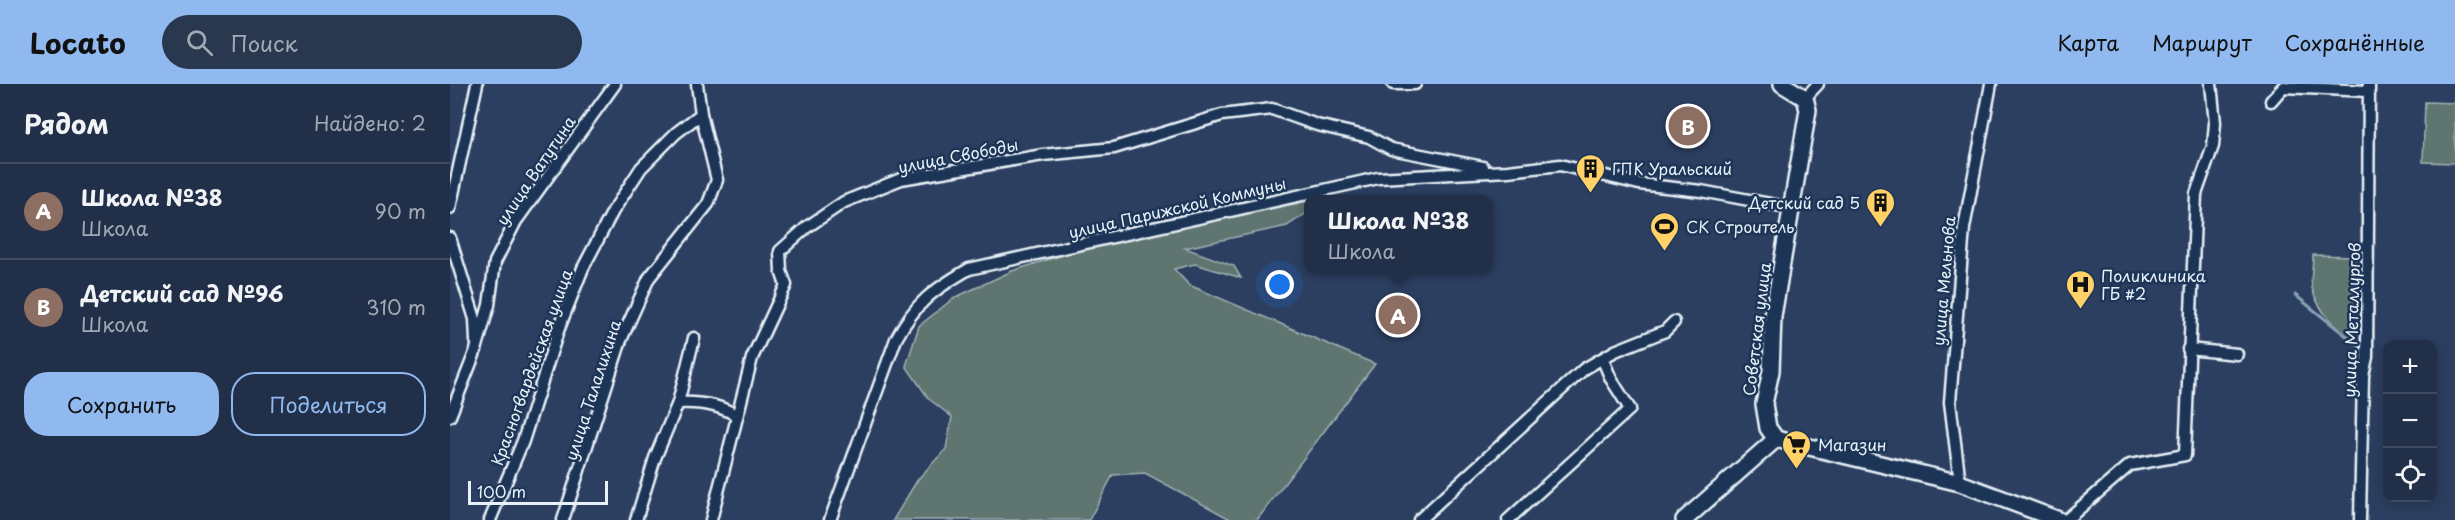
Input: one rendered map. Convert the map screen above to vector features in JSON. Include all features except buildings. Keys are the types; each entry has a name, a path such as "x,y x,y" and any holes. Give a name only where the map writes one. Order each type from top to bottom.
{"main road":[{"path":"1782,84 1805,98"},
{"name":"Советская улица","path":"1776,439 1768,428 1764,404 1771,371 1773,316 1807,126 1805,98"},
{"path":"1684,520 1776,439 1960,483 2059,520"}],"street":[{"path":"450,208 477,84"},
{"name":"улица Ватутина","path":"450,416 476,350 489,305 495,262 505,241 516,221 615,84"},
{"path":"697,84 701,114"},
{"path":"1393,84 1415,84"},
{"path":"1805,98 1818,84"},
{"name":"улица Мельнова","path":"1960,483 1950,402 1965,228 1991,84"},
{"path":"2066,520 2130,465 2185,455 2196,194 2213,146 2215,123 2211,84"},
{"path":"2271,101 2283,87 2365,87"},
{"name":"улица Металлургов","path":"2361,520 2363,376 2367,357 2365,87"},
{"name":"улица Свободы","path":"711,520 752,358 786,285 781,271 780,251 807,227 844,202 901,179 1043,155 1113,148 1222,115 1272,109 1317,124 1369,137 1391,149 1508,171"},
{"name":"Красногвардейская улица","path":"490,520 523,441 558,331 583,268 613,211 641,168 676,133 701,114"},
{"name":"улица Талалихина","path":"562,520 621,340 644,288 656,269 708,204 717,180 701,114"},
{"name":"улица Парижской Коммуны","path":"830,520 896,339 910,314 935,289 969,269 1378,178 1508,171 1560,165 1639,184 1701,191 1792,208"},
{"path":"450,238 475,319 476,350"},
{"path":"1419,520 1584,369 1615,351 1665,331 1674,322"},
{"path":"636,520 656,458 678,403 694,338"},
{"path":"2188,349 2237,354"},
{"path":"1508,520 1630,409 1611,379 1603,360"},
{"path":"678,403 699,402 728,410 737,416"}],"green space":[{"path":"2425,102 2455,103 2455,163 2423,162"},
{"path":"1304,202 1304,215 1287,226 1185,248 1234,266 1241,278 1195,264 1174,269 1189,285 1375,364 1257,520 1232,520 1145,473 1113,475 1089,520 893,520 918,479 946,449 952,417 929,399 906,366 919,326 954,298 1012,271 1082,249"},
{"path":"2313,255 2355,256 2353,342 2328,318 2318,304 2311,280"}],"waterway":[{"path":"2295,295 2359,346"}],"place":[{"name":"Детский сад №96","path":"1688,126"},
{"name":"ГПК Уральский","path":"1591,194"},
{"name":"Детский сад 5","path":"1881,228"},
{"name":"СК Строитель","path":"1665,252"},
{"name":"Поликлиника ГБ #2","path":"2080,310"},
{"name":"Школа №38","path":"1398,315"},
{"name":"Магазин","path":"1797,470"}]}
